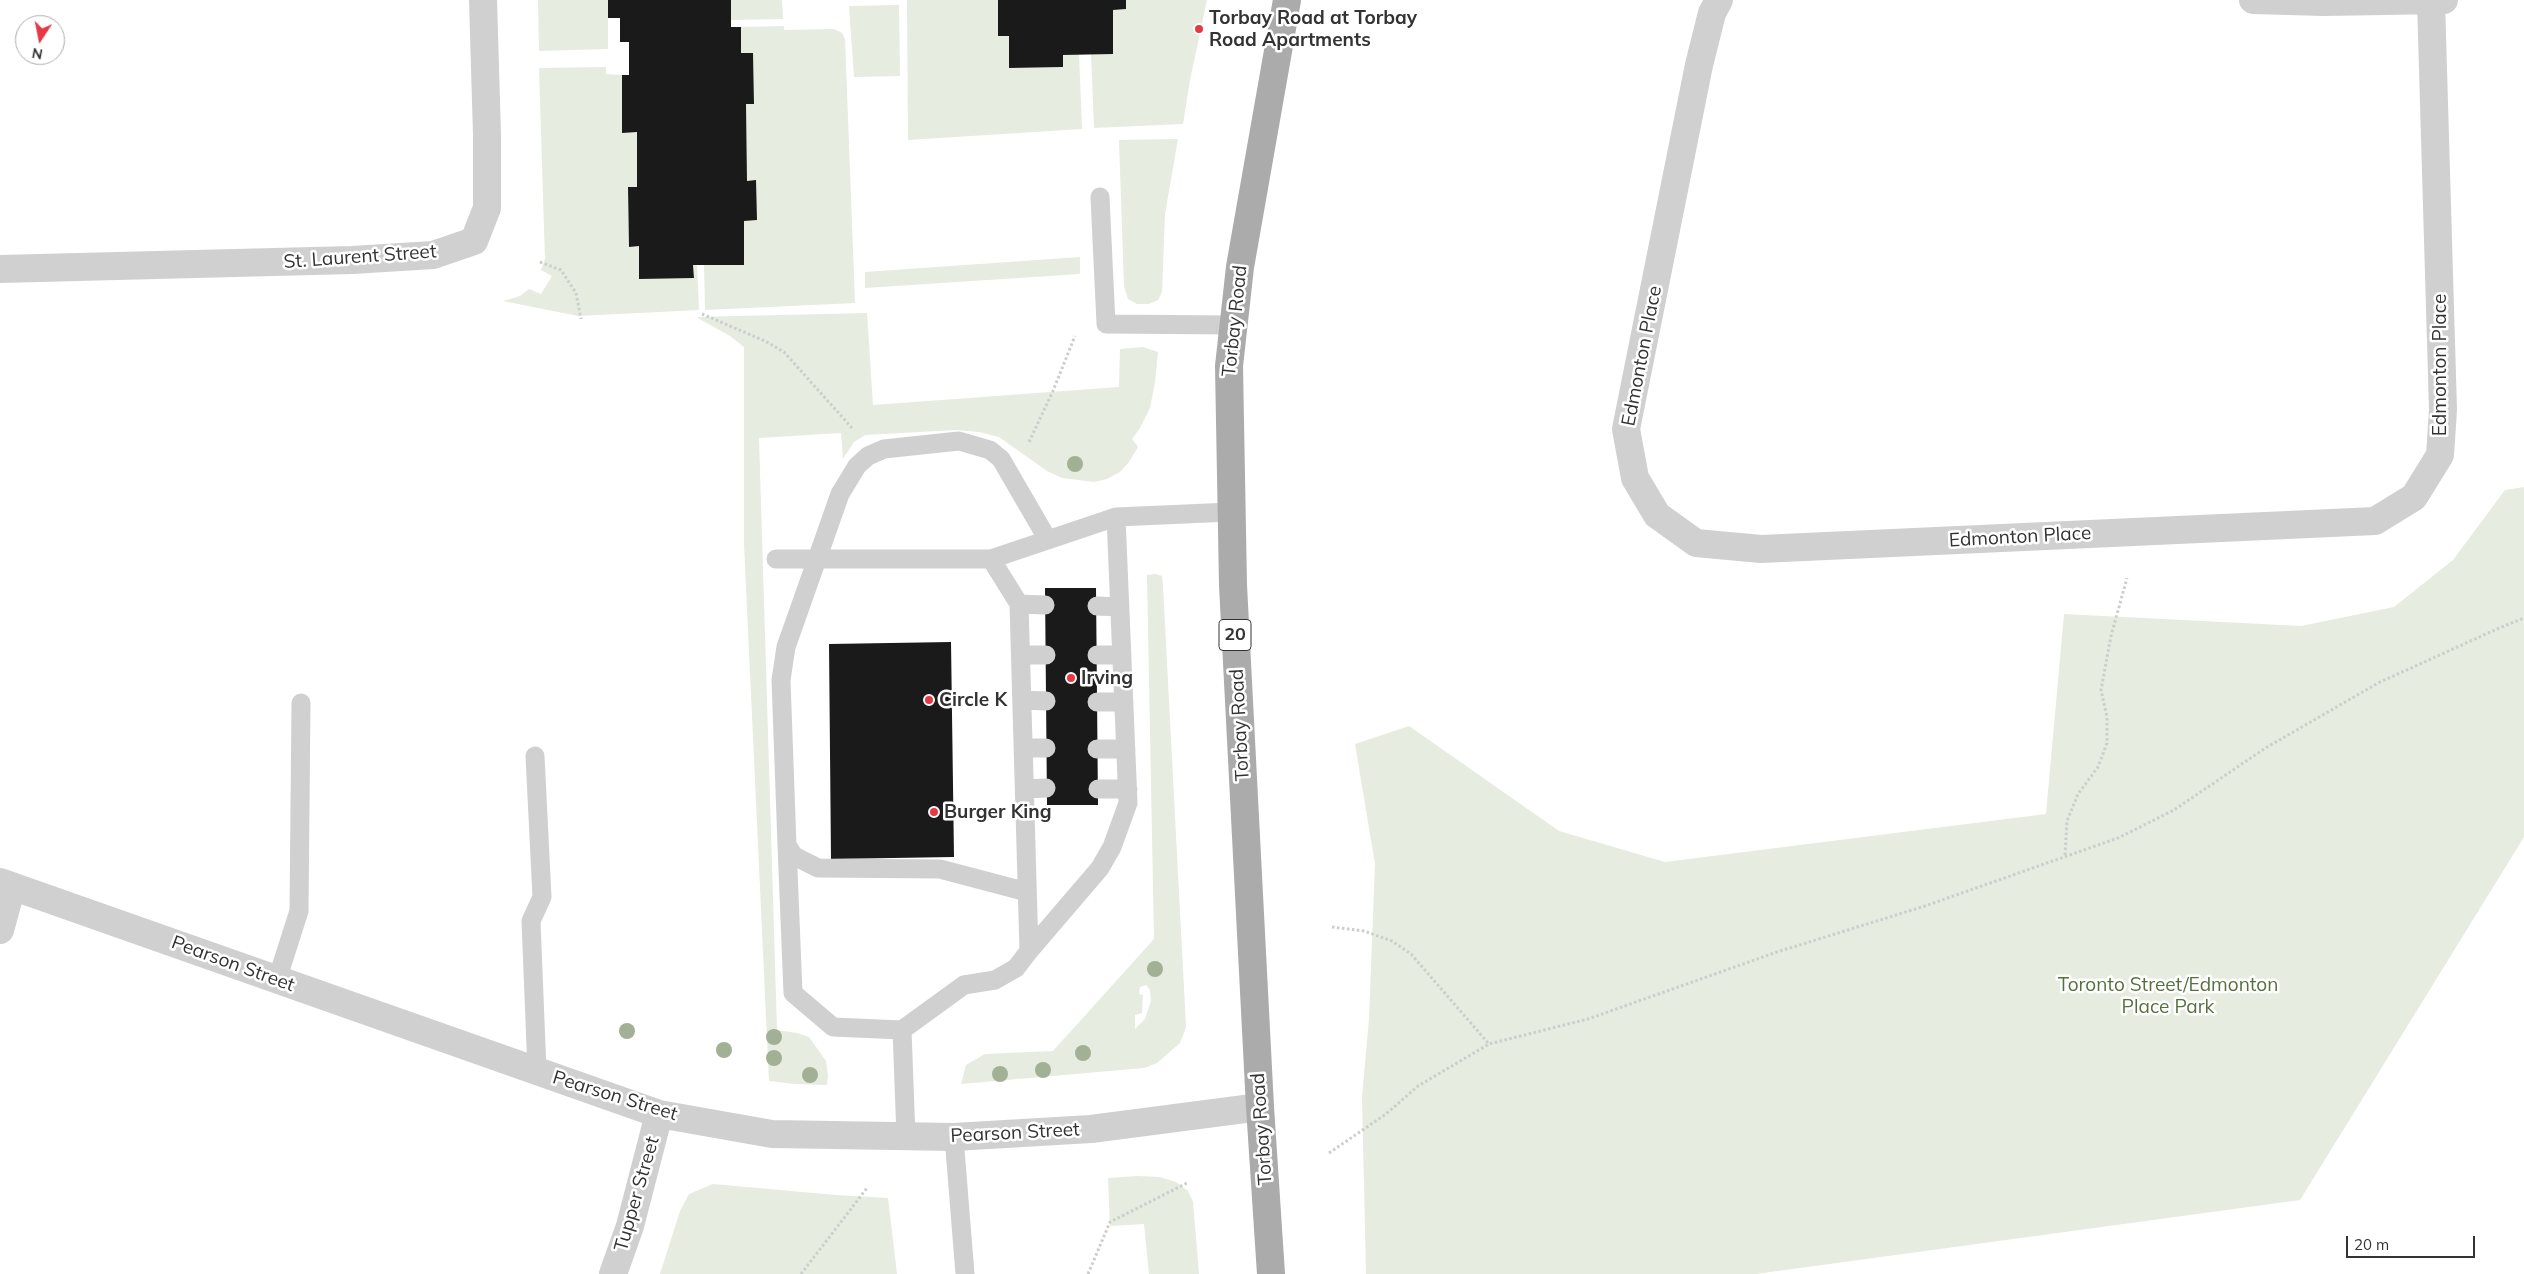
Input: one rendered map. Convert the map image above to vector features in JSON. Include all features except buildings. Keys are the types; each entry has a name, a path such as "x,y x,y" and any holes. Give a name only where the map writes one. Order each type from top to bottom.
{"main road":[{"name":"Torbay Road","path":"1271,1274 1260,1107 1233,585 1229,366 1240,267 1287,0"}],"street":[{"name":"St. Laurent Street","path":"0,269 370,259 433,255 474,241 487,208 488,135 483,0"},
{"name":"Edmonton Place","path":"1720,0 1712,13 1699,65 1626,430 1635,478 1657,515 1696,543 1761,549 2375,521 2414,497 2440,455 2443,410 2437,0 2252,0"},
{"name":"Pearson Street","path":"6,884 659,1114 772,1134 954,1137 1091,1129 1260,1107"},
{"path":"0,930 6,884"},
{"name":"Tupper Street","path":"613,1274 630,1226 659,1114"}],"lane":[{"path":"1100,197 1106,324 1233,325"},
{"path":"1048,540 1001,459 990,450 959,441 884,448 868,456 853,472 840,494 786,647 781,680 793,993 833,1027 902,1030 964,985 995,980 1016,968 1100,868 1124,820 1128,803 1116,517"},
{"path":"776,559 991,559 1116,517 1231,512"},
{"path":"991,559 1020,604 1029,951"},
{"path":"1020,604 1045,605"},
{"path":"1097,606 1120,607"},
{"path":"1022,655 1046,655"},
{"path":"1097,655 1122,655"},
{"path":"1022,700 1046,701"},
{"path":"1097,702 1124,702"},
{"path":"277,980 299,911 301,703"},
{"path":"1024,748 1046,748"},
{"path":"1097,749 1126,749"},
{"path":"535,756 542,897 531,921 537,1072"},
{"path":"1025,789 1046,788"},
{"path":"1098,789 1128,789"},
{"path":"787,845 794,856 818,868 940,869 1027,892"},
{"path":"902,1030 906,1137"},
{"path":"954,1137 965,1274"}],"path":[{"path":"540,262 561,270 576,293 581,319"},
{"path":"702,314 766,340 784,352 802,375 848,422 868,456"},
{"path":"1010,475 1035,434 1076,334"},
{"path":"2065,855 2067,821 2078,794 2098,767 2107,743 2107,717 2101,690 2111,636 2126,578"},
{"path":"1329,1153 1386,1114 1418,1086 1489,1044 1588,1019 1777,952 1925,906 2065,855 2118,838 2174,810 2264,749 2378,683 2524,618"},
{"path":"1332,927 1364,931 1392,941 1411,954 1489,1044"},
{"path":"1088,1274 1110,1222 1190,1182"},
{"path":"800,1274 867,1188"}],"green space":[{"path":"538,0 608,0 608,49 539,51"},
{"path":"731,0 782,0 783,19 731,20"},
{"path":"907,0 998,0 998,35 1009,36 1009,68 1063,67 1063,55 1079,54 1082,129 908,140"},
{"path":"1126,0 1207,0 1183,124 1094,128 1091,54 1113,54 1113,10 1126,9"},
{"path":"899,5 900,76 854,77 849,6"},
{"path":"784,26 784,30 834,29 842,33 845,39 855,303 705,310 704,265 744,221 757,220 747,181 746,104 754,104 753,53 741,53 741,27"},
{"path":"606,67 606,74 622,75 622,132 637,132 637,187 628,187 629,246 639,246 694,278 693,265 697,265 699,310 578,316 503,301 520,296 529,289 541,294 552,276 541,270 545,259 539,68"},
{"path":"1178,139 1165,214 1162,292 1158,300 1149,304 1137,304 1128,299 1124,286 1119,140"},
{"path":"1080,257 1080,274 865,288 865,272"},
{"path":"867,313 873,405 1119,387 1120,349 1143,347 1158,352 1150,408 1132,439 1138,447 1120,472 1107,479 1094,482 1062,478 1047,471 999,437 979,432 956,430 865,435 854,442 843,459 841,433 759,438 777,1030 809,1037 826,1061 828,1075 827,1085 795,1084 769,1081 744,544 744,347 730,336 696,317"},
{"name":"Toronto Street/Edmonton Place Park","path":"2524,487 2524,837 2300,1200 1756,1274 1366,1274 1362,1097 1369,1019 1375,864 1355,744 1409,726 1559,831 1665,862 2046,814 2064,614 2301,626 2394,607 2453,560 2505,490"},
{"path":"1156,574 1162,576 1163,586 1186,1027 1180,1043 1157,1063 1144,1068 961,1084 966,1065 985,1054 1053,1051 1154,939 1147,575","holes":["1146,985 1150,990 1151,1001 1145,1019 1135,1029 1135,1015 1142,1013 1143,995 1139,994 1140,987"]},
{"path":"1160,1177 1176,1182 1188,1191 1193,1202 1199,1274 1149,1274 1144,1224 1110,1226 1108,1178"},
{"path":"713,1184 888,1198 897,1274 660,1274 680,1211 689,1194"}],"place":[{"name":"Torbay Road at Torbay Road Apartments","path":"1199,29"},
{"name":"Irving","path":"1071,678"},
{"name":"Circle K","path":"929,700"},
{"name":"Burger King","path":"934,812"}]}
